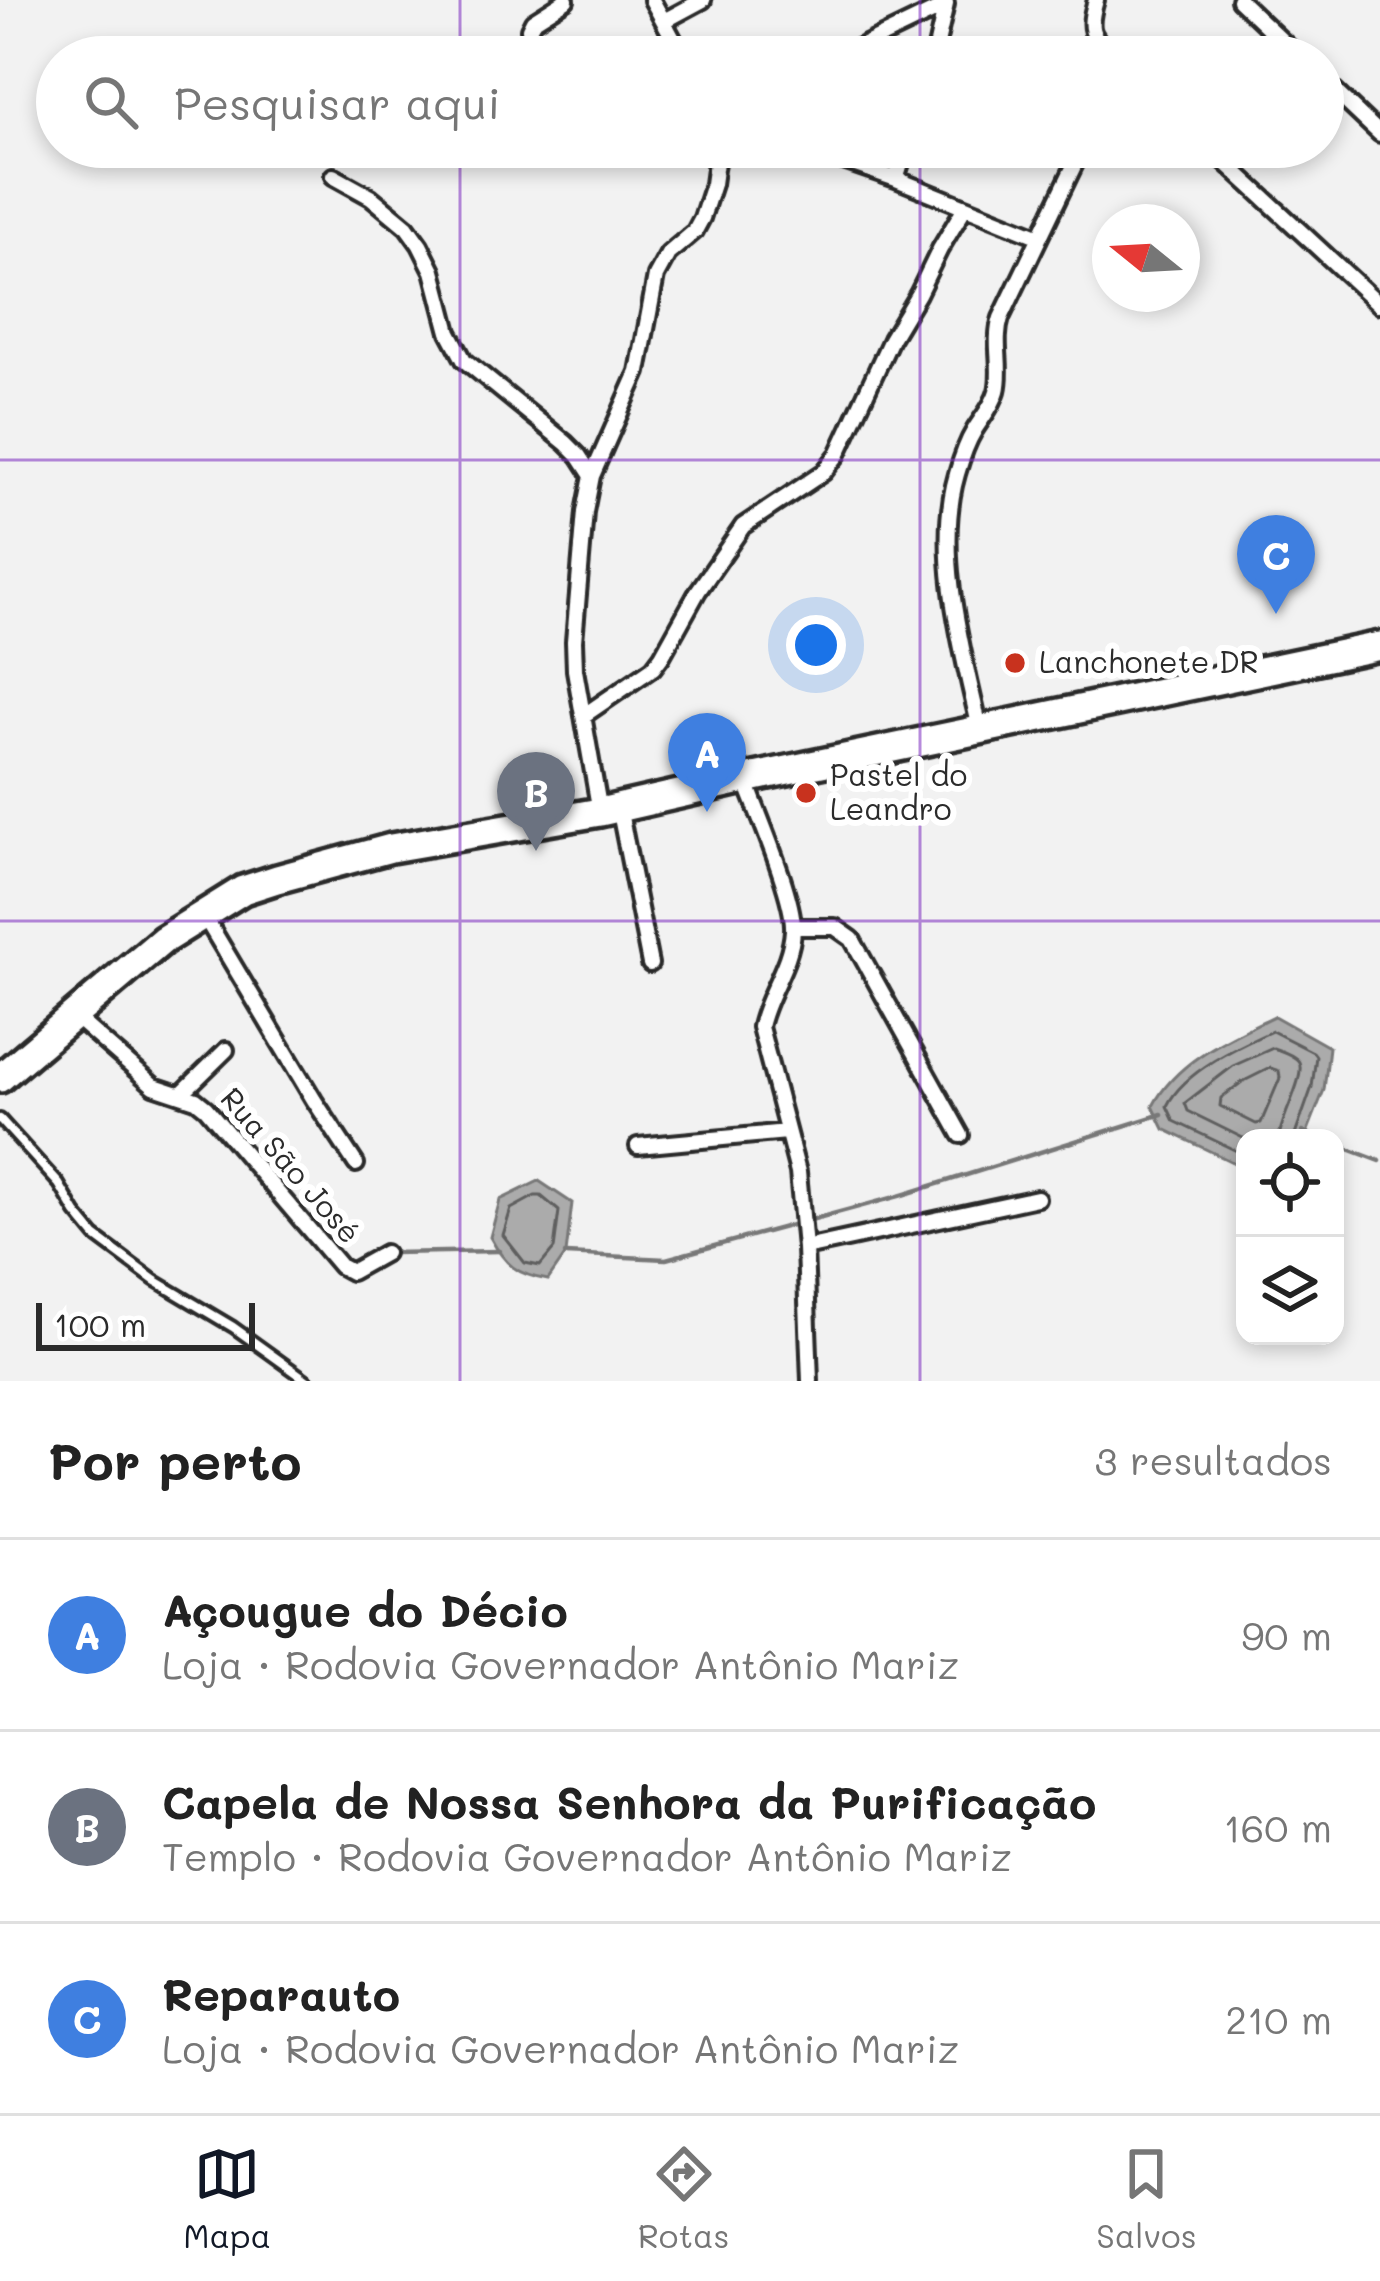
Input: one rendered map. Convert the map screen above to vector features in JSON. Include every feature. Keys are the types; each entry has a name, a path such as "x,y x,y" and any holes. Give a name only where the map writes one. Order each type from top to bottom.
{"highway":[{"path":"0,1078 163,940 243,890 391,848 610,810 1380,646"}],"street":[{"path":"532,36 533,20 566,0"},
{"path":"652,0 672,36"},
{"path":"664,21 704,0"},
{"path":"1094,36 1096,0"},
{"path":"1239,0 1277,36"},
{"path":"881,36 946,3"},
{"path":"939,36 946,3"},
{"path":"1344,100 1380,134"},
{"path":"650,964 583,716 574,622 592,476 638,372 656,276 668,254 703,218 715,168"},
{"path":"864,168 1040,237"},
{"path":"896,179 899,168"},
{"path":"980,729 956,617 949,539 952,496 970,438 998,388 1001,319 1073,168"},
{"path":"1232,168 1380,305"},
{"path":"333,176 371,197 407,227 433,271 449,332 464,359 566,443 592,476"},
{"path":"583,716 653,668 743,526 824,472 838,454 891,339 965,207"},
{"path":"745,779 794,927 787,960 760,1027 798,1172 810,1381"},
{"path":"203,914 356,1163"},
{"path":"794,927 835,928 852,939 961,1135"},
{"name":"Rua São José","path":"73,1015 154,1086 196,1100 220,1121 340,1266 351,1272 385,1253"},
{"path":"181,1094 226,1050"},
{"path":"638,1146 787,1132"},
{"path":"805,1248 1037,1198"}],"lane":[{"path":"0,1119 109,1247 308,1381"}],"water":[{"path":"1274,1016 1329,1047 1324,1090 1309,1129 1236,1129 1236,1164 1164,1129 1153,1106 1190,1063"},
{"path":"539,1181 572,1203 566,1254 548,1280 513,1267 490,1237 500,1200"}],"waterway":[{"path":"565,1254 666,1259 899,1196 1162,1114"},
{"path":"1344,1147 1380,1161"},
{"path":"391,1253 499,1251"}],"place":[{"name":"Reparauto","path":"1276,614"},
{"name":"Lanchonete DR","path":"1015,663"},
{"name":"Pastel do Leandro","path":"806,793"},
{"name":"Açougue do Décio","path":"707,812"},
{"name":"Capela de Nossa Senhora da Purificação","path":"536,851"}]}
